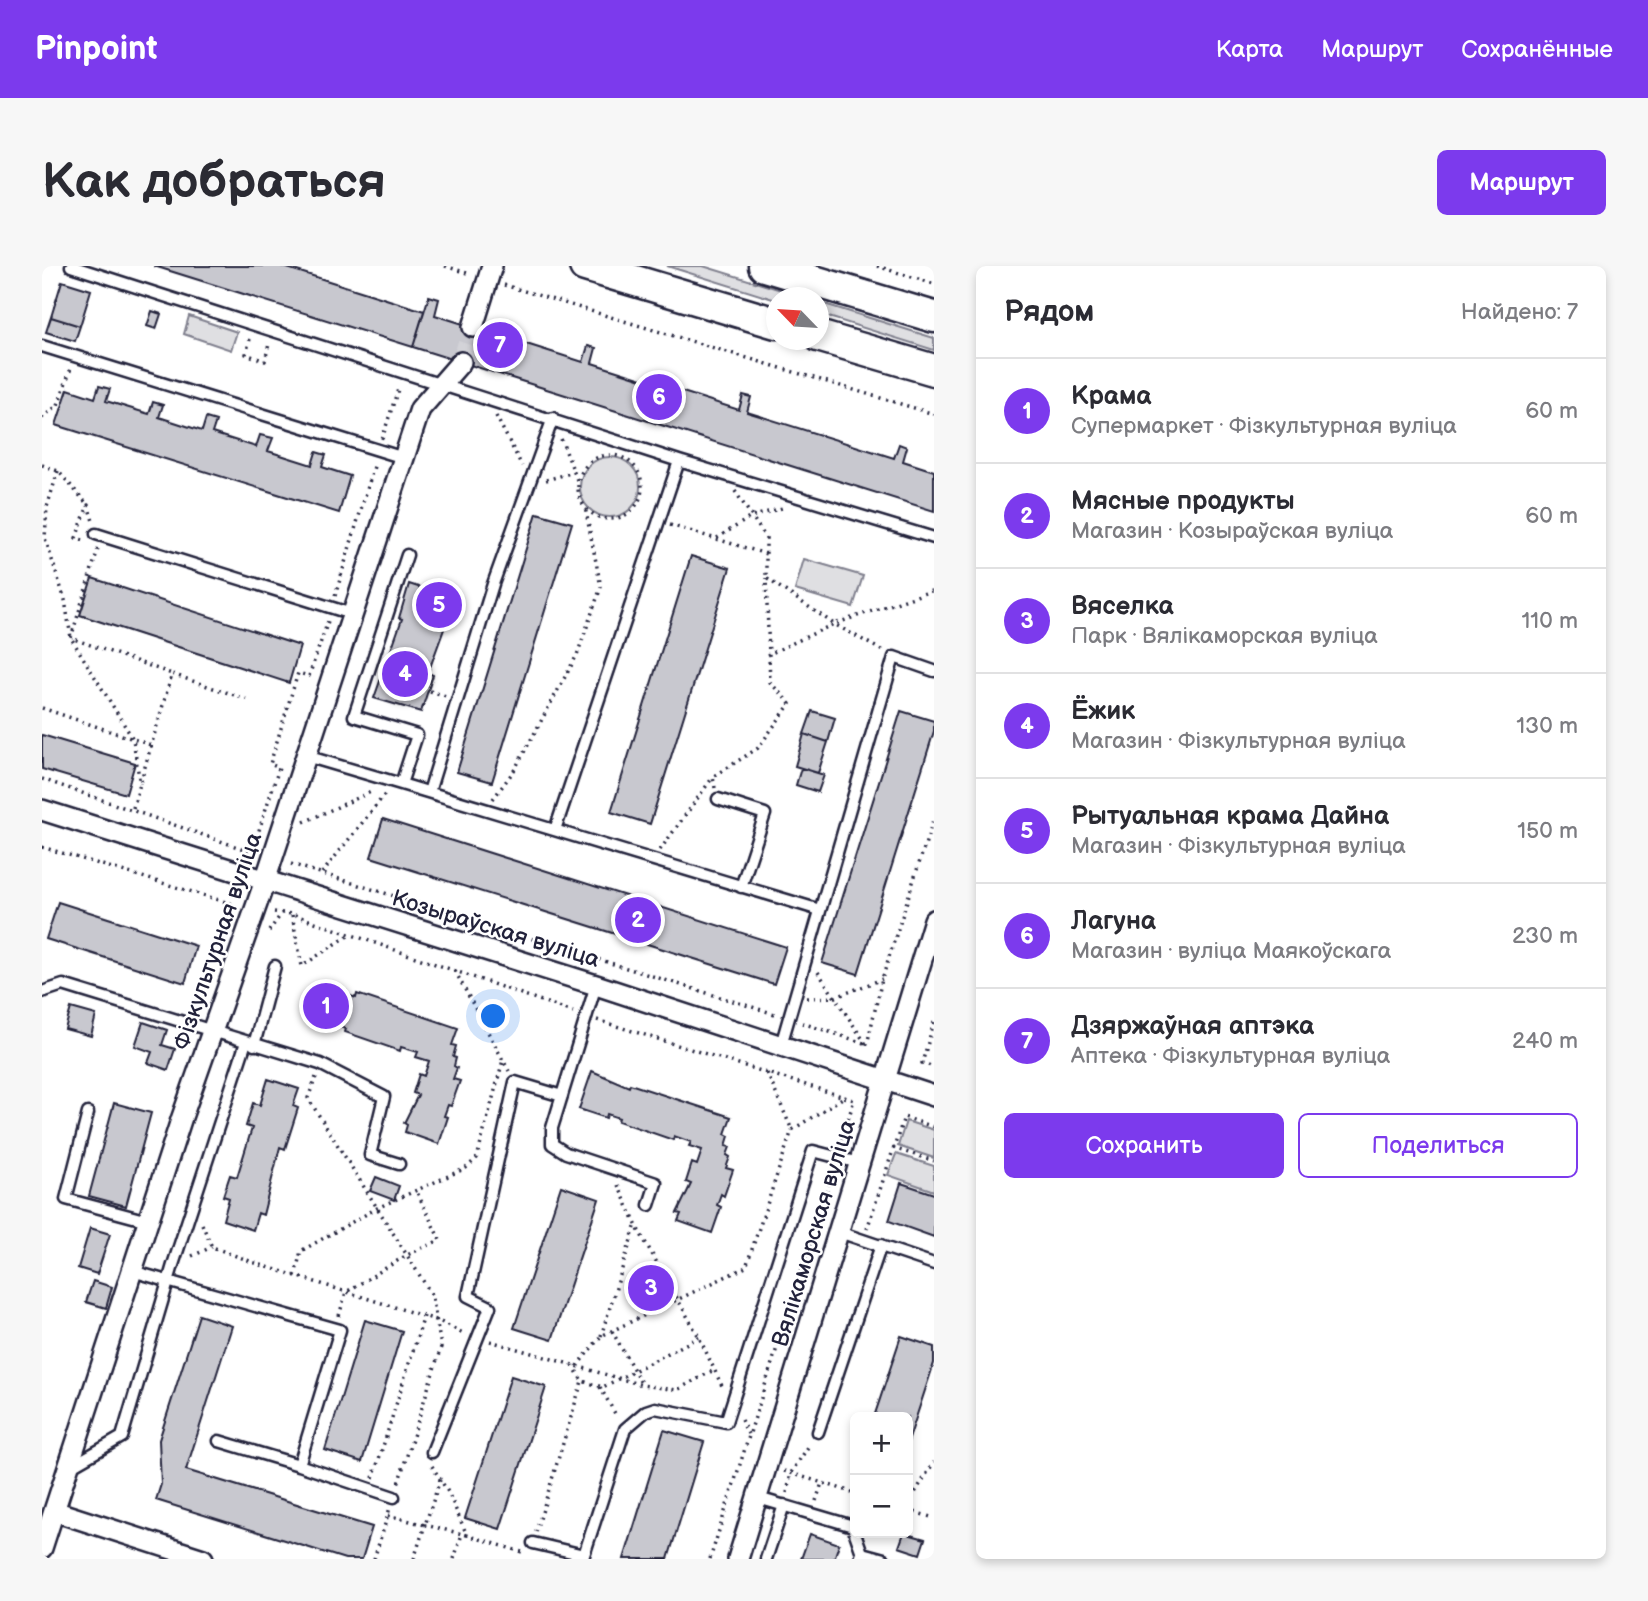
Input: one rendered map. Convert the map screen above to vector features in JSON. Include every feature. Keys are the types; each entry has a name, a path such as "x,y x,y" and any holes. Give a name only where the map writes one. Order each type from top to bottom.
{"main road":[{"path":"585,266 766,320"},
{"path":"764,266 934,317"},
{"path":"829,339 934,370"}],"street":[{"path":"472,327 489,273"},
{"name":"Фізкультурная вуліца","path":"42,1548 148,1221 265,881 420,409 460,362"},
{"name":"Козыраўская вуліца","path":"42,810 596,985 934,1096"},
{"name":"Вялікаморская вуліца","path":"738,1559 934,920"},
{"path":"54,1511 203,1559"}],"lane":[{"path":"71,266 257,327 553,418 680,461 934,538"},
{"path":"42,346 404,458"},
{"path":"429,792 493,584 553,418"},
{"path":"555,830 680,461"},
{"path":"96,534 352,614"},
{"path":"398,783 417,735 354,716 407,555"},
{"path":"781,1045 894,657 934,671"},
{"path":"306,756 820,910"},
{"path":"718,799 765,814 741,887"},
{"path":"67,1468 122,1437 192,1205 275,966"},
{"path":"42,992 62,985 320,1064 384,1097 370,1155 399,1164"},
{"path":"596,985 552,1128 552,1144 566,1153 656,1183 649,1205"},
{"path":"430,1456 490,1307 468,1296 515,1082 562,1096"},
{"path":"88,1113 66,1199 148,1221"},
{"path":"533,1543 584,1555 625,1429 646,1411 656,1408 726,1422 813,1152 859,1163"},
{"path":"839,1232 934,1264"},
{"path":"818,1432 881,1245"},
{"path":"132,1271 341,1330 299,1465"},
{"path":"219,1441 394,1497"},
{"path":"758,1498 850,1525"},
{"path":"766,1559 784,1505"},
{"path":"856,1538 861,1556 884,1559"}],"path":[{"path":"444,266 489,273 934,414"},
{"path":"877,266 934,284"},
{"path":"254,339 257,327"},
{"path":"251,338 254,339 270,345 265,361 246,354 251,338"},
{"path":"486,397 531,484 574,472"},
{"path":"485,809 515,769 578,655 601,587 578,482 553,418"},
{"path":"578,482 583,468 591,461 610,455 629,461 641,479 639,500 624,516 603,518 585,507"},
{"path":"42,465 58,471 88,505"},
{"path":"58,471 47,507 44,538 65,600 71,638 133,739 140,784"},
{"path":"653,860 713,777 758,748 790,704 770,682 767,655 766,538 725,475"},
{"path":"717,538 751,517 807,500"},
{"path":"659,521 766,554"},
{"path":"71,638 99,545"},
{"path":"766,578 834,624 894,657"},
{"path":"767,655 834,624 934,590"},
{"path":"71,638 246,699"},
{"path":"133,808 172,674"},
{"path":"42,708 151,745"},
{"path":"713,777 718,799"},
{"path":"42,779 133,808 252,852"},
{"path":"304,822 398,783"},
{"path":"322,873 398,783"},
{"path":"301,832 308,810"},
{"path":"867,1044 883,979 934,817"},
{"path":"42,847 237,903"},
{"path":"294,853 291,864 867,1044"},
{"path":"274,912 292,914 586,1016 854,1100 710,1559"},
{"path":"292,914 302,966 351,934"},
{"path":"807,957 867,1044"},
{"path":"455,971 515,1082"},
{"path":"794,999 836,997 883,979"},
{"path":"934,1021 922,1063 934,1067"},
{"path":"295,1276 301,1251 377,1208 466,1168 477,1158 503,1060"},
{"path":"320,1064 308,1098 432,1295 442,1347 374,1559"},
{"path":"767,1073 792,1130"},
{"path":"575,1365 601,1336 680,1301 746,1267 792,1130 844,1097"},
{"path":"864,1240 904,1117 934,1127"},
{"path":"893,1148 934,1161"},
{"path":"611,1167 636,1223 680,1301 748,1434"},
{"path":"335,1328 346,1292 407,1255 440,1241 416,1190"},
{"path":"192,1205 212,1247 439,1321 478,1338 642,1385 677,1390 714,1370"},
{"path":"601,1336 636,1223"},
{"path":"370,1488 424,1316"},
{"path":"612,1331 642,1385"},
{"path":"582,1381 603,1387 699,1337"},
{"path":"533,1543 582,1381 575,1365"},
{"path":"599,1386 625,1429"},
{"path":"784,1505 791,1473 818,1432"},
{"path":"412,1439 418,1444"},
{"path":"430,1456 464,1534 454,1559"},
{"path":"913,1498 934,1462"},
{"path":"768,1467 850,1491"},
{"path":"414,1559 440,1479"},
{"path":"811,1514 822,1483"},
{"path":"913,1509 934,1518"},
{"path":"388,1515 529,1554"}],"shaded area":[{"path":"667,266 703,266 771,287 766,287 766,297"},
{"path":"829,305 934,338 934,350 829,317"},
{"path":"189,316 237,332 231,350 184,334"},
{"path":"610,457 627,462 635,470 640,487 635,504 627,512 610,517 593,512 585,504 580,487 585,470 593,462"},
{"path":"804,559 863,576 853,607 795,590"},
{"path":"906,1121 934,1130 934,1158 898,1146"},
{"path":"896,1154 934,1166 934,1191 888,1175"}],"building":[{"path":"154,266 281,266 424,311 413,347"},
{"path":"62,281 91,290 80,326 51,317"},
{"path":"429,296 439,299 435,315 583,362 588,346 596,348 592,363 739,410 743,395 751,397 747,412 894,458 899,444 907,447 903,461 934,471 934,511 413,347"},
{"path":"152,311 161,314 156,329 147,326"},
{"path":"51,317 80,326 75,341 46,332"},
{"path":"99,386 110,389 106,401 149,414 153,402 163,405 159,417 202,431 206,418 216,421 212,433 256,447 260,435 273,438 268,451 312,465 316,452 326,455 322,467 350,476 339,513 56,425 68,389 95,398"},
{"path":"537,513 572,523 492,782 457,772"},
{"path":"691,556 730,568 650,824 611,812"},
{"path":"92,578 300,646 289,683 80,615"},
{"path":"409,584 455,599 428,673 433,675 421,712 374,698 402,619 399,618"},
{"path":"812,711 835,718 828,742 804,734"},
{"path":"901,711 934,721 934,731 858,974 822,963"},
{"path":"804,734 828,742 818,773 795,766"},
{"path":"42,735 135,763 126,794 42,769"},
{"path":"801,768 824,775 818,792 796,785"},
{"path":"383,819 786,947 774,984 371,857"},
{"path":"58,902 196,946 185,983 46,939"},
{"path":"319,982 346,991 345,994 356,998 357,994 458,1028 452,1045 456,1046 453,1057 456,1058 454,1066 457,1068 453,1079 460,1081 451,1106 448,1105 444,1116 448,1117 439,1144 405,1132 407,1125 404,1123 418,1095 413,1093 419,1074 424,1076 429,1061 416,1057 418,1052 401,1047 400,1051 345,1032 346,1029 334,1025 333,1028 306,1020"},
{"path":"71,1008 96,1015 91,1036 65,1029"},
{"path":"143,1022 167,1030 162,1045 175,1049 168,1070 148,1063 152,1052 135,1046"},
{"path":"592,1071 629,1087 630,1084 731,1117 725,1134 729,1136 726,1146 730,1147 726,1168 733,1170 724,1196 721,1194 717,1205 721,1207 712,1233 678,1221 681,1214 677,1213 691,1184 686,1182 692,1163 697,1165 702,1150 689,1146 691,1142 674,1136 673,1140 618,1121 619,1118 607,1114 606,1118 579,1109"},
{"path":"268,1079 299,1089 293,1106 298,1108 285,1149 280,1147 263,1215 258,1213 253,1230 223,1220 229,1198 223,1196 230,1175 237,1177 252,1128 246,1126 253,1103 260,1105"},
{"path":"114,1103 151,1113 126,1206 89,1196"},
{"path":"376,1177 399,1186 394,1200 370,1191"},
{"path":"901,1183 934,1194 934,1237 889,1221"},
{"path":"561,1186 599,1199 552,1340 514,1328"},
{"path":"90,1228 110,1234 97,1274 78,1268"},
{"path":"93,1281 112,1287 106,1308 86,1302"},
{"path":"199,1315 232,1326 186,1470 372,1527 362,1559 345,1559 156,1500 161,1484 159,1440"},
{"path":"365,1320 402,1331 362,1462 325,1450"},
{"path":"901,1336 934,1347 934,1363 913,1427 913,1412 876,1412"},
{"path":"511,1376 546,1387 500,1529 465,1518"},
{"path":"664,1430 704,1442 668,1559 624,1559"},
{"path":"810,1534 839,1544 834,1559 801,1559"},
{"path":"913,1536 925,1539 920,1554 899,1547 902,1538 913,1538"}],"tunnel":[{"path":"461,362 473,327"}],"place":[{"name":"Дзяржаўная аптэка","path":"500,345"},
{"name":"Лагуна","path":"659,397"},
{"name":"Рытуальная крама Дайна","path":"439,605"},
{"name":"Ёжик","path":"405,674"},
{"name":"Мясные продукты","path":"638,920"},
{"name":"Крама","path":"326,1006"},
{"name":"Вяселка","path":"651,1288"}]}
